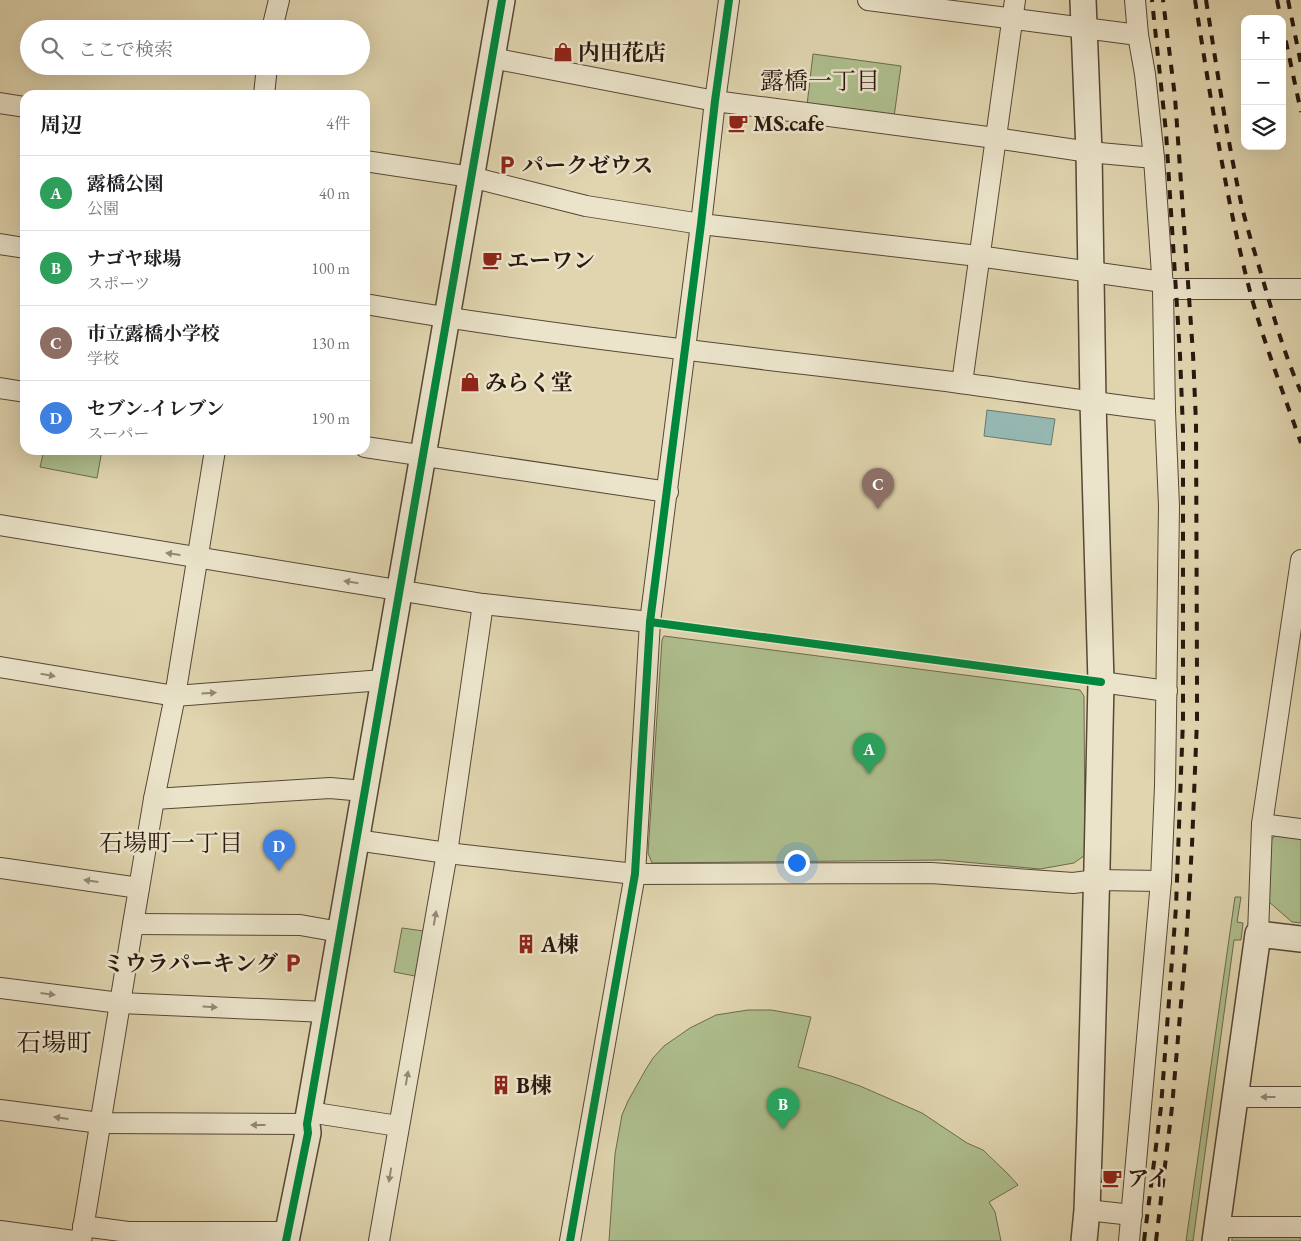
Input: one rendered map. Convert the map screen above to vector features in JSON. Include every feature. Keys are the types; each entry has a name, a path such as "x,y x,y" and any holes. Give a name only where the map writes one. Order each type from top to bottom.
{"street":[{"path":"274,20 279,0"},
{"path":"0,1231 79,1236 128,1232 287,1237 308,1133 308,1118 326,1012 502,0"},
{"path":"570,1241 635,874 650,622 668,492 715,101 730,0"},
{"path":"868,0 1013,9 1084,28 1138,35"},
{"path":"1082,0 1088,152 1100,682 1097,880 1087,1210 1084,1241"},
{"path":"1129,1241 1161,881 1165,786 1169,506 1163,286 1154,158 1145,74 1134,0"},
{"path":"962,383 1013,9"},
{"path":"492,58 715,101 1088,152 1154,158"},
{"path":"265,90 266,75"},
{"path":"0,103 20,106"},
{"path":"370,162 471,176 586,206 701,224 978,256 1163,286 1301,289"},
{"path":"0,244 20,247"},
{"path":"370,305 446,318 685,350 962,383 1165,411"},
{"path":"0,388 20,391"},
{"path":"370,448 668,492"},
{"path":"79,1236 100,1124 154,799 175,696 214,455"},
{"path":"0,525 483,604 650,622"},
{"path":"1301,560 1262,824 1258,934 1216,1234 1301,1227"},
{"path":"379,1241 447,853 483,604"},
{"path":"0,667 175,696 383,680"},
{"path":"1100,682 1167,691"},
{"path":"154,799 330,788 364,791"},
{"path":"1262,824 1301,829"},
{"path":"356,840 447,853 635,874 931,873 1073,883 1097,880 1161,881"},
{"path":"0,868 139,888"},
{"path":"133,924 300,925 340,932"},
{"path":"1258,934 1301,939"},
{"path":"0,988 120,1003 326,1012"},
{"path":"1235,1098 1301,1098"},
{"path":"0,1110 100,1124 308,1118 398,1126"},
{"path":"1087,1210 1132,1215"}],"green space":[{"path":"813,54 901,66 894,117 807,105"},
{"path":"43,455 101,455 97,478 40,467"},
{"path":"664,636 1080,690 1084,696 1085,855 1074,863 1040,869 943,860 652,863 648,853 662,640"},
{"path":"1279,832 1301,835 1301,923 1292,922 1269,902 1271,840"},
{"path":"1235,897 1241,897 1237,922 1243,923 1241,940 1234,940 1193,1241 1186,1241"},
{"path":"402,928 424,931 415,976 394,972"},
{"path":"748,1010 771,1010 811,1017 798,1067 860,1086 922,1113 967,1143 983,1150 1018,1185 989,1202 995,1212 1001,1241 609,1241 615,1154 622,1115 646,1069 664,1046 690,1028 716,1015"},
{"path":"1232,1236 1301,1236 1301,1241 1232,1241"}],"water":[{"path":"987,410 1055,419 1051,445 984,436"}],"railway":[{"path":"1144,1241 1161,1107 1176,907 1183,720 1183,430 1180,355 1166,132 1152,0"},
{"path":"1156,1241 1172,1107 1186,946 1197,720 1196,423 1193,354 1175,97 1163,0"},
{"path":"1195,0 1234,225 1263,335 1301,443"},
{"path":"1206,0 1227,130 1242,207 1280,337 1301,392"},
{"path":"1277,0 1280,15"},
{"path":"1288,0 1301,64"},
{"path":"1286,42 1301,112"}],"cycle path":[{"path":"286,1241 308,1133 307,1124 502,0"},
{"path":"570,1241 635,874 650,622 729,0"},
{"path":"650,622 1101,682"}],"place":[{"name":"内田花店","path":"563,52"},
{"name":"MS.cafe","path":"738,123"},
{"name":"パークゼウス","path":"507,165"},
{"name":"エーワン","path":"492,260"},
{"name":"みらく堂","path":"470,382"},
{"name":"市立露橋小学校","path":"878,509"},
{"name":"露橋公園","path":"869,774"},
{"name":"セブン-イレブン","path":"279,871"},
{"name":"A棟","path":"526,944"},
{"name":"ミウラパーキング","path":"293,963"},
{"name":"B棟","path":"501,1085"},
{"name":"ナゴヤ球場","path":"783,1129"},
{"name":"アイ","path":"1112,1178"}],"district":[{"name":"露橋一丁目","path":"820,81"},
{"name":"石場町一丁目","path":"171,843"},
{"name":"石場町","path":"54,1042"}]}
